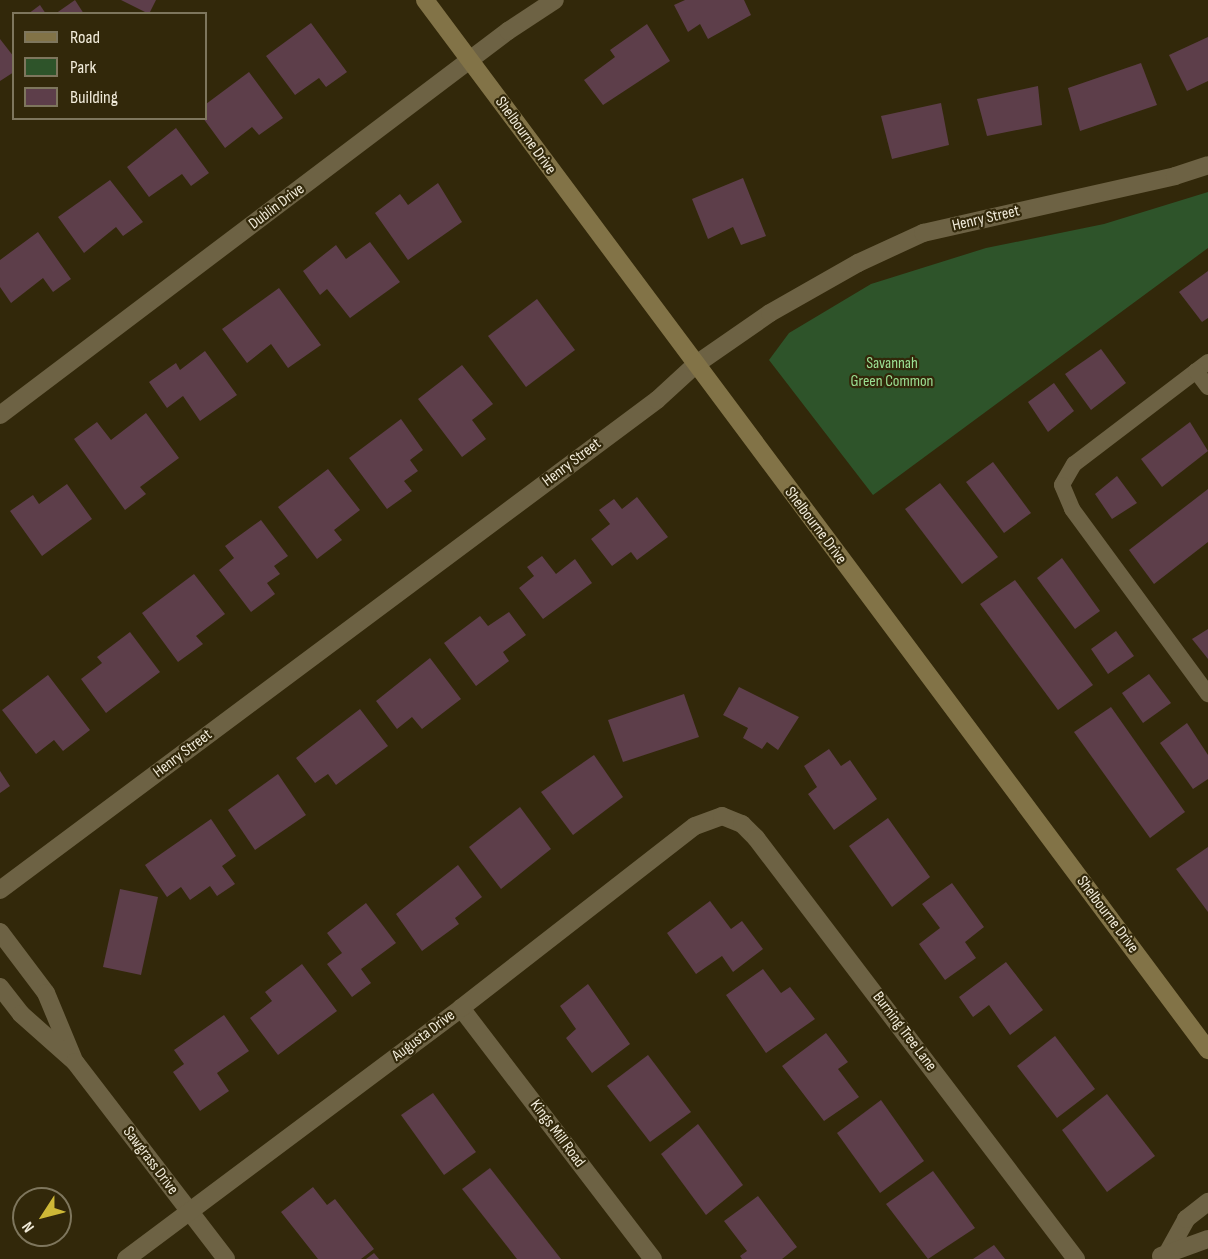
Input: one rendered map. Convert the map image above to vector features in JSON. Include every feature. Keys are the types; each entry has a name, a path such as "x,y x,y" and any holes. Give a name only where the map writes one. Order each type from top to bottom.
{"main road":[{"name":"Shelbourne Drive","path":"425,0 1208,1050"}],"street":[{"name":"Dublin Drive","path":"0,415 555,0"},
{"name":"Henry Street","path":"0,890 657,400 695,365 770,313 858,264 923,233 1174,177 1208,165"},
{"name":"Augusta Drive","path":"126,1259 461,1008 695,826 722,816"},
{"name":"Burning Tree Lane","path":"722,816 742,824 756,838 1076,1259"},
{"name":"Sawgrass Drive","path":"0,932 46,993 75,1062"},
{"name":"Sawgrass Drive","path":"0,987 21,1014 75,1062 226,1259"},
{"name":"Kings Mill Road","path":"461,1008 653,1259"},
{"path":"1163,1256 1186,1219 1208,1202"},
{"path":"1163,1256 1208,1239"}],"lane":[{"path":"1208,387 1202,366 1074,464 1062,485 1072,509 1208,694"}],"green space":[{"name":"Savannah Green Common","path":"1208,192 1208,248 873,495 769,360 789,333 871,284 986,248 1104,224"}],"building":[{"path":"75,0 83,12 58,12"},
{"path":"121,0 156,0 150,12 145,12"},
{"path":"685,0 744,0 751,15 708,39 700,24 688,32 674,5"},
{"path":"40,5 45,12 31,12"},
{"path":"311,23 347,72 326,87 319,78 295,95 266,56"},
{"path":"647,24 670,61 603,105 584,80 615,57 610,50"},
{"path":"1208,37 1208,81 1187,91 1169,55"},
{"path":"0,39 12,54 12,73 0,81"},
{"path":"1141,63 1157,105 1080,131 1068,88"},
{"path":"249,72 283,118 259,135 252,127 225,148 204,120 207,120 207,103"},
{"path":"1038,86 1042,125 987,136 977,99"},
{"path":"941,103 949,145 892,159 881,116"},
{"path":"176,128 209,173 191,186 182,174 149,197 127,167"},
{"path":"743,178 766,236 741,245 733,227 708,239 692,199"},
{"path":"110,180 143,222 123,236 116,227 84,253 58,217"},
{"path":"438,183 462,222 408,260 375,213 400,194 408,205"},
{"path":"38,232 71,279 53,292 43,278 11,303 0,287 0,260"},
{"path":"370,242 400,282 350,318 327,289 320,295 303,271 336,245 346,259"},
{"path":"1208,271 1208,318 1202,322 1179,292"},
{"path":"279,288 321,345 288,368 271,344 247,363 222,329"},
{"path":"537,299 575,350 526,387 488,336"},
{"path":"1101,349 1126,383 1091,410 1065,374"},
{"path":"205,351 237,395 200,421 183,396 167,408 149,382 176,363 180,370"},
{"path":"462,365 493,404 472,420 486,439 462,457 418,399"},
{"path":"1054,383 1074,411 1048,432 1028,402"},
{"path":"146,413 179,458 140,487 146,494 125,510 74,439 97,422 111,440"},
{"path":"401,419 423,450 410,460 418,471 404,481 412,491 387,509 349,458"},
{"path":"1190,422 1208,451 1162,487 1141,459"},
{"path":"993,462 1031,513 1004,533 966,482"},
{"path":"328,469 360,510 334,530 342,540 317,559 278,507"},
{"path":"1117,476 1137,503 1112,519 1095,494"},
{"path":"940,483 998,557 962,584 905,509"},
{"path":"67,484 92,519 42,556 10,511 33,495 39,504"},
{"path":"1208,489 1208,542 1154,584 1129,550"},
{"path":"637,497 668,537 637,560 631,552 612,566 591,539 610,524 599,510 614,499 622,509"},
{"path":"261,520 288,556 274,566 280,574 267,583 275,594 251,612 219,570 234,558 225,546"},
{"path":"542,556 556,574 575,559 592,583 543,619 519,588 534,576 527,567"},
{"path":"1062,558 1100,611 1075,629 1037,578"},
{"path":"194,574 225,614 196,636 203,644 178,662 142,613"},
{"path":"1015,580 1093,685 1058,710 980,604"},
{"path":"509,612 526,635 503,652 509,661 476,686 444,643 480,616 488,626"},
{"path":"1208,629 1208,659 1192,639"},
{"path":"1116,631 1134,656 1108,674 1091,649"},
{"path":"130,632 160,672 106,713 81,679 102,663 97,657"},
{"path":"430,658 461,699 422,729 412,717 397,729 376,701"},
{"path":"1149,674 1171,703 1143,723 1122,693"},
{"path":"48,675 90,730 63,751 54,740 36,754 2,710"},
{"path":"739,687 799,717 778,750 767,742 762,749 743,738 748,728 723,715"},
{"path":"684,694 699,737 623,762 608,720"},
{"path":"1111,707 1185,812 1150,838 1074,732"},
{"path":"360,709 388,746 336,785 328,774 315,783 296,758"},
{"path":"1187,723 1208,755 1208,779 1193,789 1160,743"},
{"path":"829,749 841,766 850,760 877,799 834,830 808,794 817,787 804,766"},
{"path":"594,755 623,797 573,835 541,792"},
{"path":"0,771 10,786 0,793"},
{"path":"278,774 306,815 255,850 228,810"},
{"path":"520,807 551,849 501,889 469,847"},
{"path":"888,818 930,877 892,907 849,846"},
{"path":"211,819 236,856 222,866 235,884 217,896 210,886 190,900 181,887 167,897 145,865"},
{"path":"1208,847 1208,912 1176,869"},
{"path":"458,865 482,897 455,918 459,924 422,951 396,914"},
{"path":"952,883 984,927 965,942 976,958 945,980 919,944 940,928 922,904"},
{"path":"120,889 158,897 141,975 103,967"},
{"path":"710,901 731,929 742,921 763,949 733,972 722,956 696,974 667,933"},
{"path":"366,903 396,943 361,969 371,983 352,997 327,964 342,953 327,933"},
{"path":"1006,962 1043,1010 1010,1035 989,1005 973,1017 959,997"},
{"path":"302,964 337,1011 278,1055 250,1018 272,1001 265,992"},
{"path":"763,969 781,993 790,987 815,1019 766,1053 726,995"},
{"path":"588,984 630,1044 592,1073 566,1038 576,1029 560,1006"},
{"path":"224,1015 249,1051 217,1073 229,1091 200,1111 173,1072 184,1064 174,1050"},
{"path":"826,1033 848,1062 838,1069 859,1097 824,1121 782,1066"},
{"path":"1055,1036 1095,1089 1057,1118 1017,1066"},
{"path":"648,1055 691,1112 650,1142 607,1086"},
{"path":"433,1093 476,1152 444,1175 401,1115"},
{"path":"1107,1094 1155,1156 1107,1192 1062,1130"},
{"path":"881,1100 924,1161 880,1193 837,1133"},
{"path":"698,1124 743,1185 706,1215 661,1154"},
{"path":"490,1168 561,1259 517,1259 462,1189"},
{"path":"933,1171 975,1228 928,1259 886,1204"},
{"path":"313,1187 327,1205 335,1199 374,1249 361,1259 318,1259 281,1212"},
{"path":"758,1196 797,1247 782,1259 742,1259 740,1256 747,1251 724,1221"},
{"path":"994,1245 1005,1259 973,1259"},
{"path":"374,1253 379,1259 366,1259"}]}
